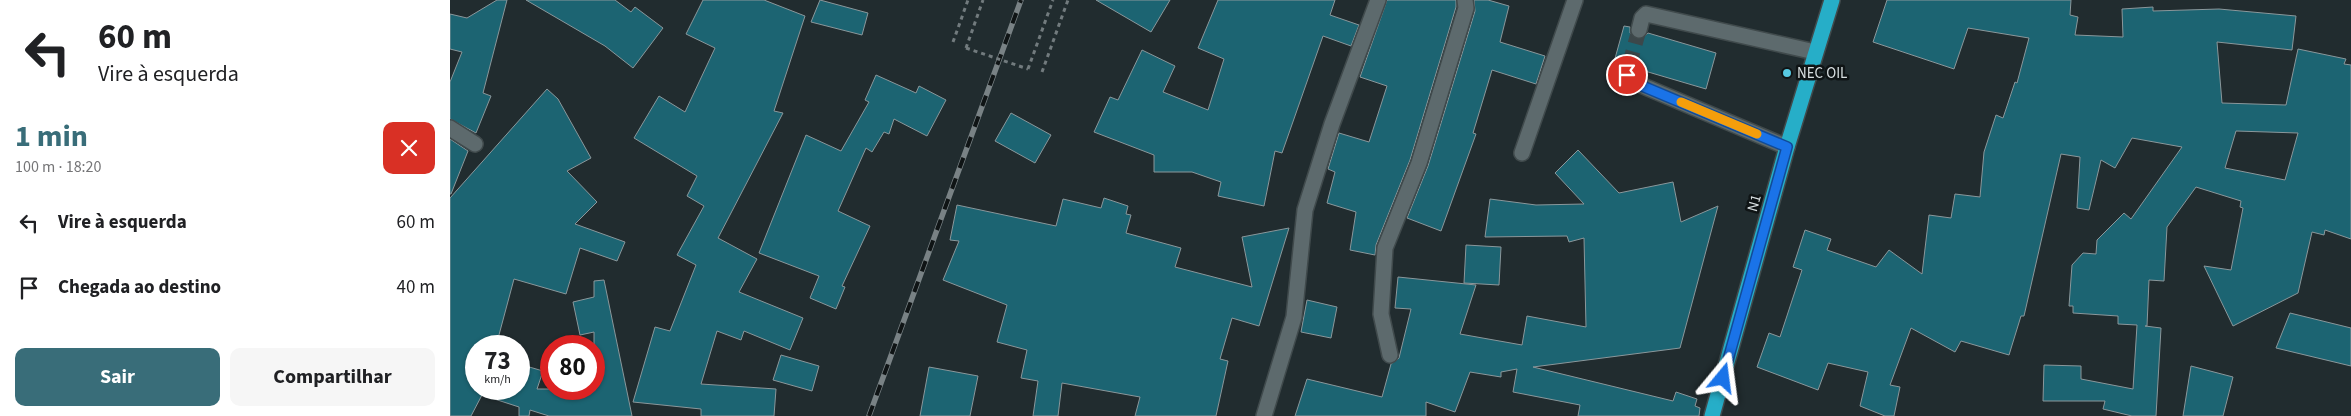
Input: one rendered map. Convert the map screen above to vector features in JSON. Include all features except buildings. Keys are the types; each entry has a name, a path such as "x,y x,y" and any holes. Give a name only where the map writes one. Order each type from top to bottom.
{"highway":[{"name":"N1","path":"1712,416 1787,147 1832,0"}],"street":[{"path":"1264,416 1294,318 1305,210 1332,124 1378,0"},
{"path":"1390,355 1381,314 1386,248 1419,164 1466,8 1465,0"},
{"path":"1522,153 1575,0"},
{"path":"1639,30 1642,18 1646,14 1815,52"},
{"path":"1629,66 1628,80 1787,147"},
{"path":"450,128 475,144"}],"path":[{"path":"953,42 968,0"},
{"path":"983,0 966,48 1028,69 1053,0"},
{"path":"1042,72 1068,0"}],"tunnel":[{"path":"1629,66 1639,30"}],"railway":[{"path":"869,416 1021,0"}],"slow traffic":[{"path":"1681,102 1757,134"}],"place":[{"name":"NEC OIL","path":"1787,73"}],"route":[{"path":"1627,75 1628,80 1787,147 1723,378"}]}
